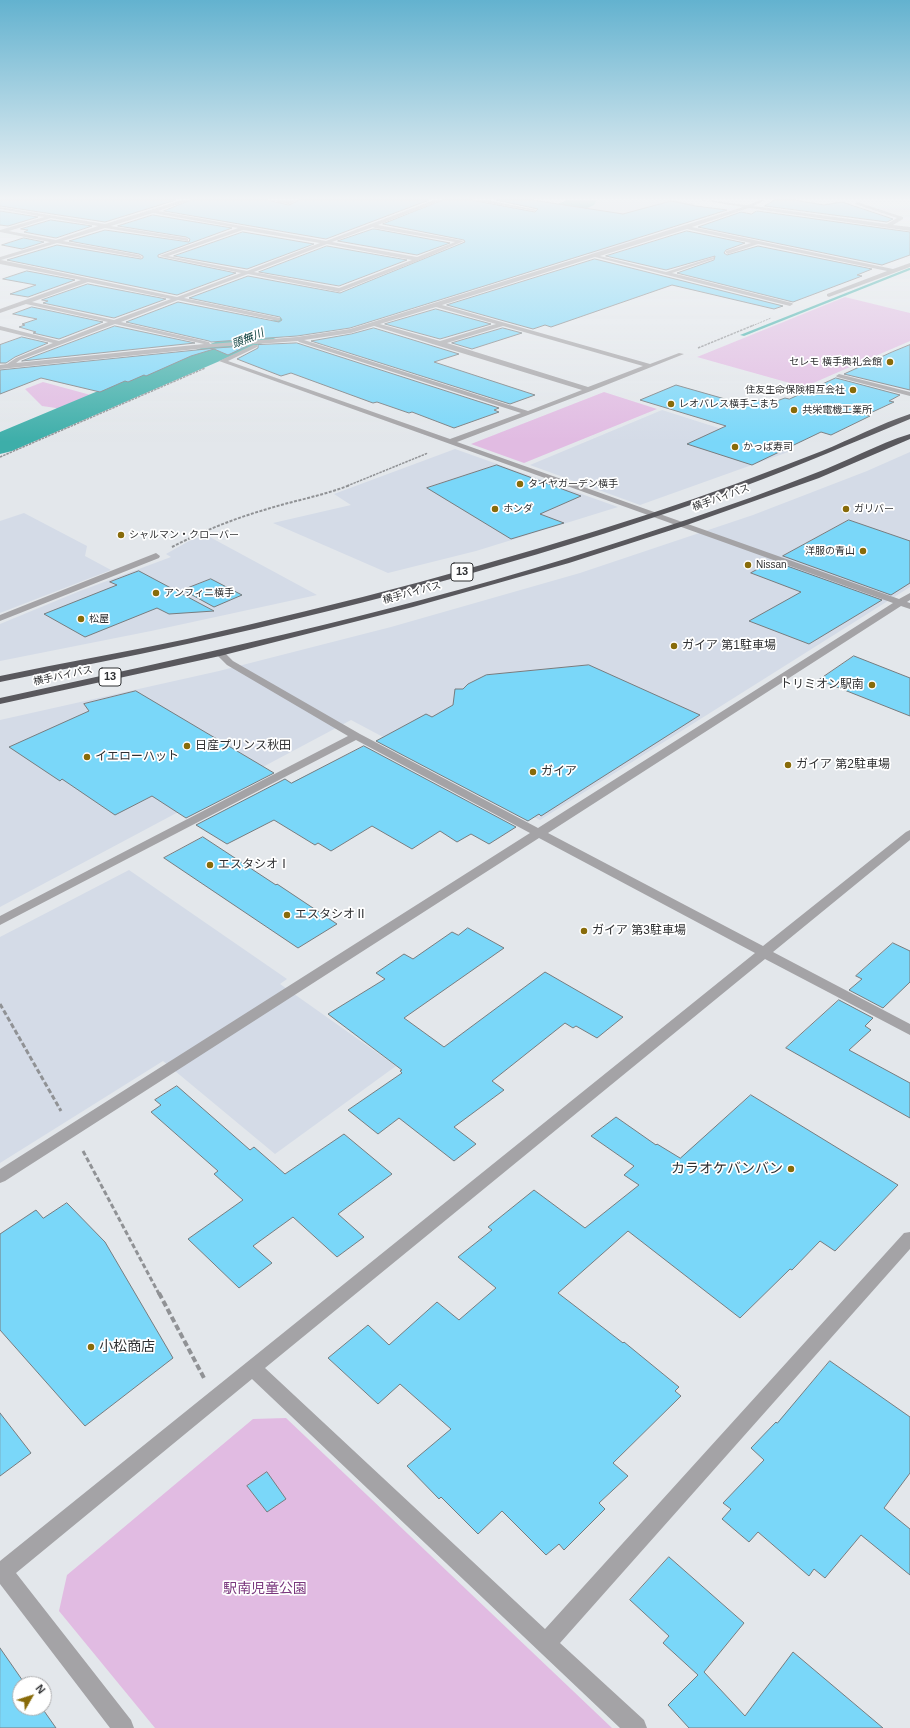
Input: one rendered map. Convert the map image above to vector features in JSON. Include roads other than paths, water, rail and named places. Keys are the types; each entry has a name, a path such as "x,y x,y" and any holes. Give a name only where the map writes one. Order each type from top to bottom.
{"highway":[{"name":"横手バイパス","path":"0,679 213,635 386,593 545,550 655,515 789,467 910,416"},
{"name":"横手バイパス","path":"0,701 220,653 462,591 566,561 681,524 816,476 910,436"}],"street":[{"path":"0,311 87,281"},
{"path":"92,281 278,319"},
{"path":"9,366 18,359 59,343 228,281"},
{"path":"289,281 339,290 363,281"},
{"path":"0,367 216,345 262,343 351,331 516,281"},
{"path":"695,281 790,304"},
{"path":"829,295 867,281"},
{"path":"26,302 116,321 216,345"},
{"path":"436,305 650,366"},
{"path":"374,324 440,343 589,390"},
{"path":"440,343 503,324"},
{"path":"0,328 59,343"},
{"path":"297,339 528,413"},
{"path":"262,343 222,361 905,605"},
{"path":"451,443 681,354"},
{"path":"840,376 910,394"},
{"path":"0,618 156,556"},
{"path":"0,1177 539,833 905,605 910,596"},
{"path":"220,653 230,663 356,736 910,1030"},
{"path":"0,921 356,736"},
{"path":"123,1728 1,1572 910,834"},
{"path":"546,1643 910,1238"},
{"path":"253,1368 636,1728"}],"waterway":[{"path":"742,335 880,281"},
{"name":"頭無川","path":"0,444 242,341 317,313"}],"place":[{"name":"セレモ 横手典礼会館","path":"890,362"},
{"name":"住友生命保険相互会社","path":"853,390"},
{"name":"レオパレス横手こまち","path":"671,404"},
{"name":"共栄電機工業所","path":"794,410"},
{"name":"かっぱ寿司","path":"735,447"},
{"name":"タイヤガーデン横手","path":"520,484"},
{"name":"ホンダ","path":"495,509"},
{"name":"ガリバー","path":"846,509"},
{"name":"シャルマン・クローバー","path":"121,535"},
{"name":"洋服の青山","path":"863,551"},
{"name":"Nissan","path":"748,565"},
{"name":"アンフィニ横手","path":"156,593"},
{"name":"松屋","path":"81,619"},
{"name":"ガイア 第1駐車場","path":"674,646"},
{"name":"トリミオン駅南","path":"872,685"},
{"name":"日産プリンス秋田","path":"187,746"},
{"name":"イエローハット","path":"87,757"},
{"name":"ガイア 第2駐車場","path":"788,765"},
{"name":"ガイア","path":"533,772"},
{"name":"エスタシオⅠ","path":"210,865"},
{"name":"エスタシオⅡ","path":"287,915"},
{"name":"ガイア 第3駐車場","path":"584,931"},
{"name":"カラオケバンバン","path":"791,1169"},
{"name":"小松商店","path":"91,1347"}],"park label":[{"name":"駅南児童公園","path":"265,1589"}]}
